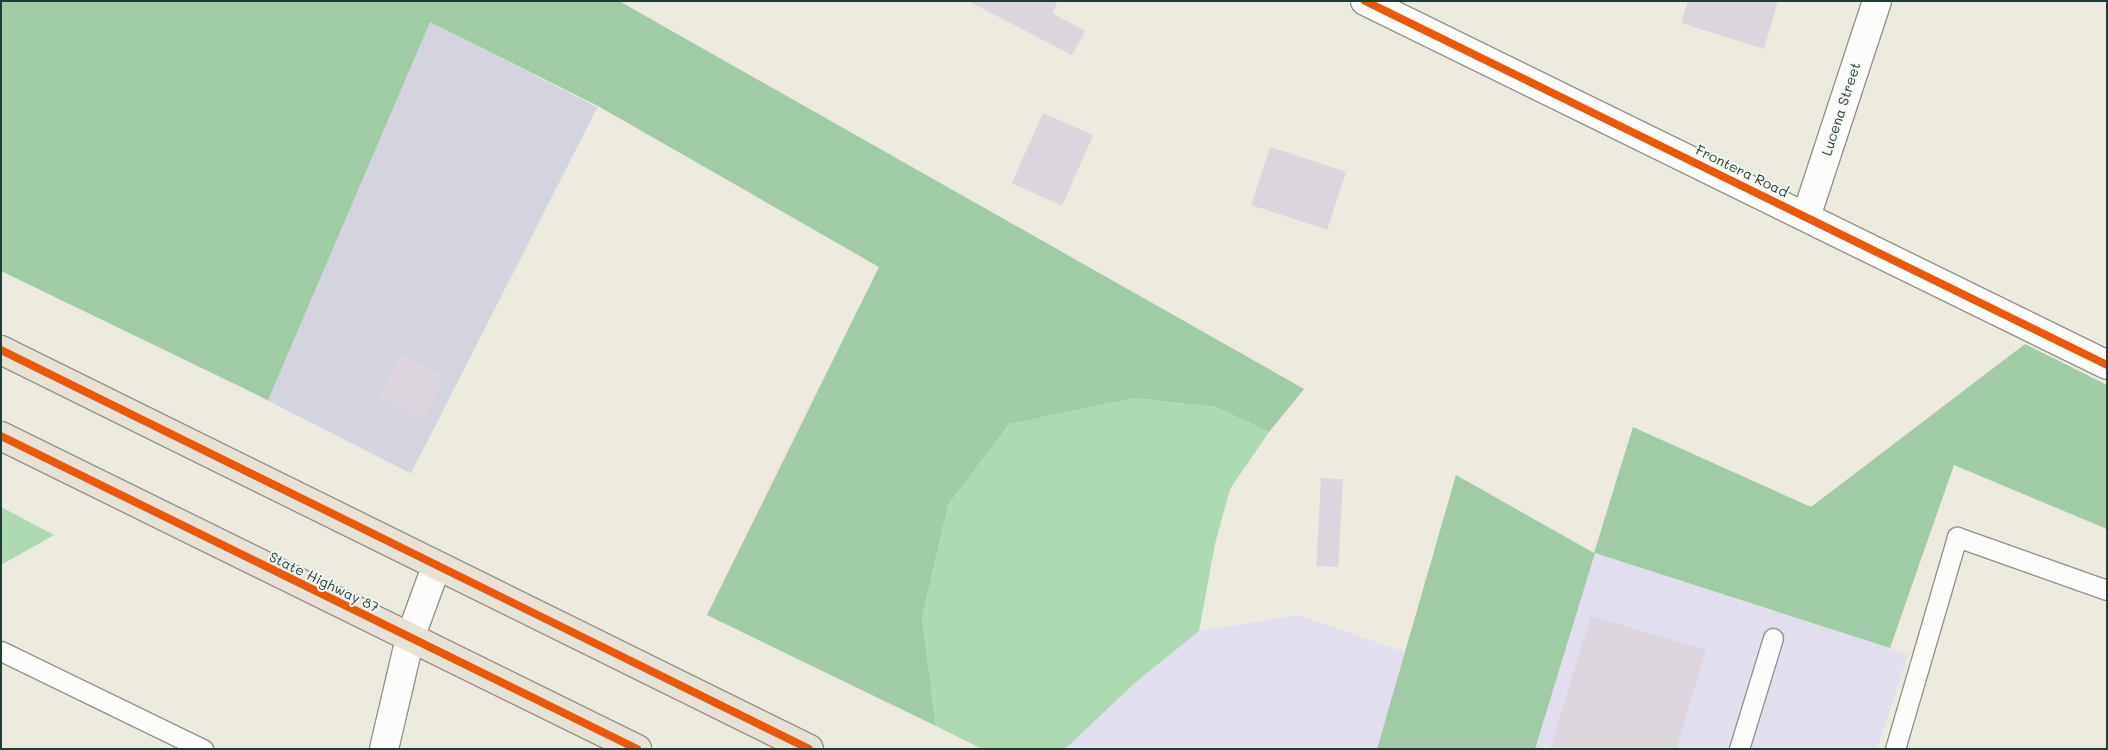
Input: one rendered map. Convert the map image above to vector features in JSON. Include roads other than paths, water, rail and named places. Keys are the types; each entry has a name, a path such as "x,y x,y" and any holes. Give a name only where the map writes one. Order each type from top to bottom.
{"highway":[{"path":"1,350 809,749"},
{"name":"State Highway 87","path":"1,436 637,749"}],"street":[{"name":"Frontera Road","path":"1365,1 2107,365"},
{"name":"Lucena Street","path":"1806,217 1877,1"},
{"path":"384,749 410,638 436,566"}],"lane":[{"path":"1895,749 1957,537 2107,590"},
{"path":"1739,749 1773,638"},
{"path":"1,651 203,749"}]}
